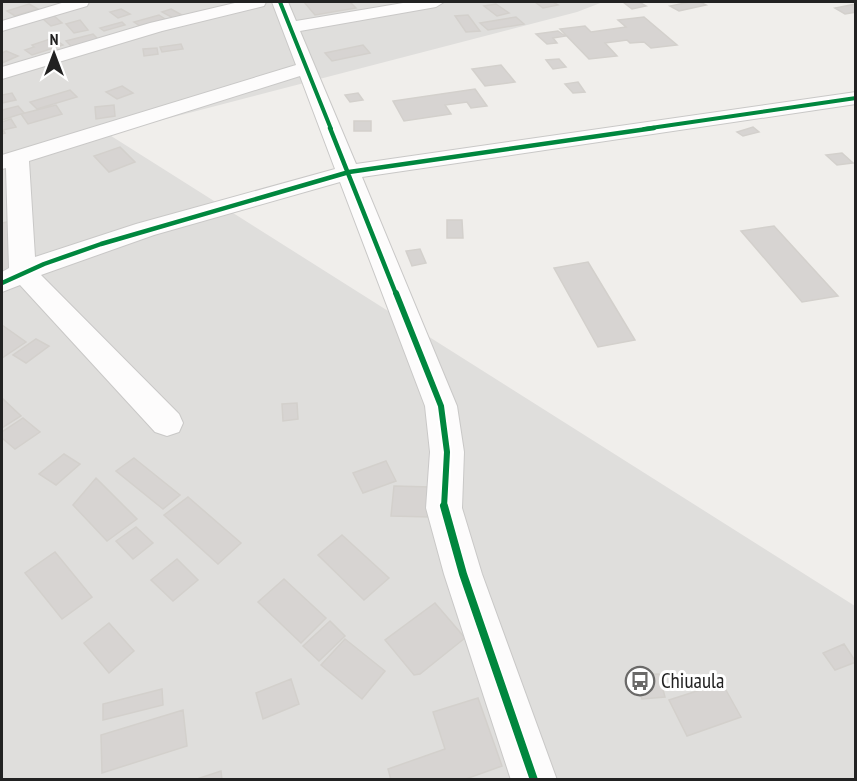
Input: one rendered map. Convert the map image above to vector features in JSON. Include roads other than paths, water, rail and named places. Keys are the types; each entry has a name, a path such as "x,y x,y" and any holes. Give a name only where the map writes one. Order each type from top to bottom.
{"street":[{"path":"2,26 81,2"},
{"path":"2,73 156,27 258,2"},
{"path":"436,2 286,14 441,406 447,452 444,508 463,574 534,780"},
{"path":"167,423 12,278 9,160 307,68"},
{"path":"12,278 71,253 177,219 349,172 855,98"}],"place":[{"name":"Chiuaula","path":"640,681"}]}
